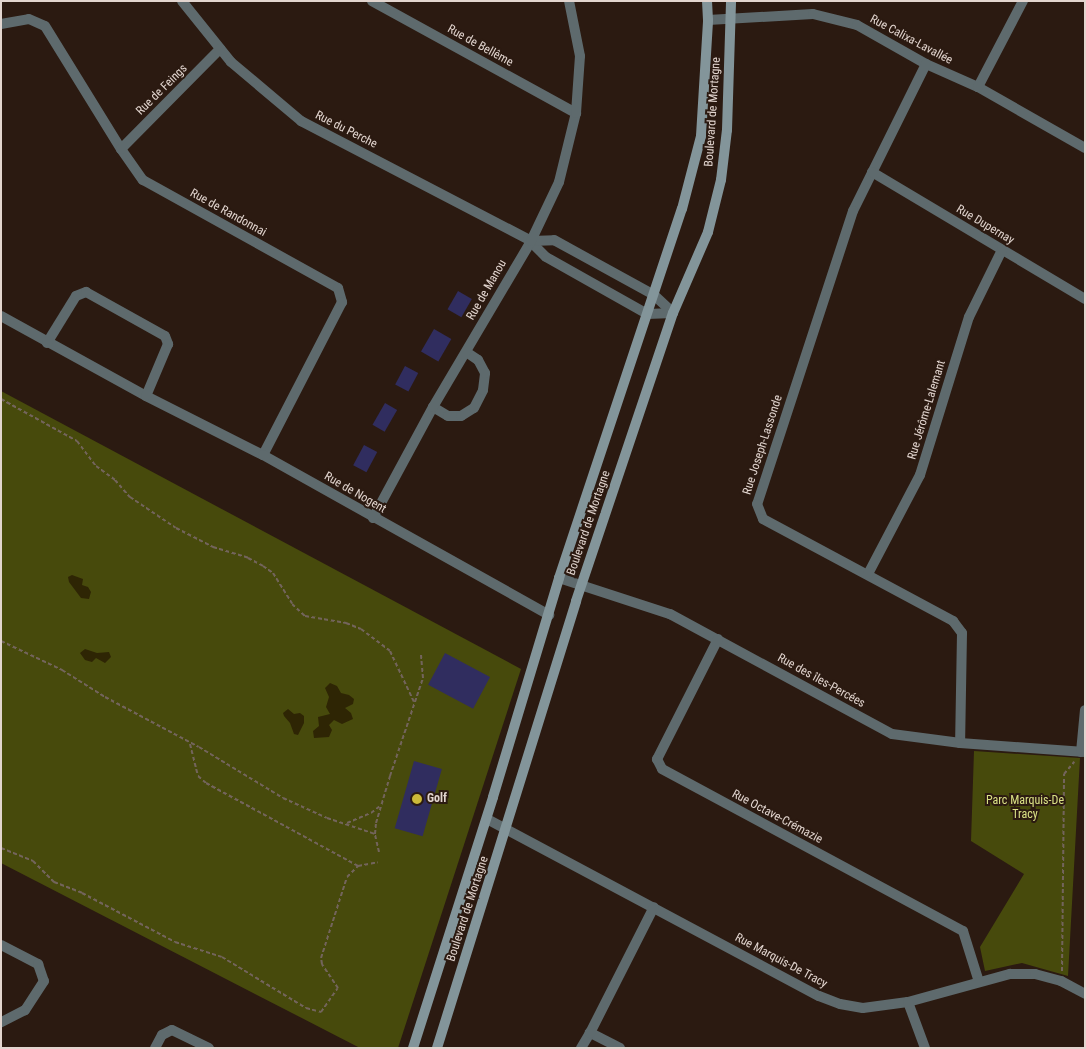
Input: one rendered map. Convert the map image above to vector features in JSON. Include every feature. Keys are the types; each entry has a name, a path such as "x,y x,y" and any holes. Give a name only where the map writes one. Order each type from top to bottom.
{"main road":[{"name":"Boulevard de Mortagne","path":"413,1048 487,819 559,578 682,209 701,136 708,20 707,1"},
{"name":"Boulevard de Mortagne","path":"437,1048 581,586 673,313 708,232 721,180 727,130 731,1"}],"street":[{"name":"Rue du Perche","path":"182,1 231,62 301,121 531,241 546,258 647,314"},
{"name":"Rue de Bellême","path":"372,1 576,113"},
{"name":"Rue de Manou","path":"373,518 433,408 531,241 559,182 576,113 580,56 568,1"},
{"path":"978,87 1023,1"},
{"name":"Rue Calixa-Lavallée","path":"708,20 813,14 857,25 926,64 978,87 1085,148"},
{"name":"Rue de Randonnai","path":"1,24 29,19 45,26 121,150 143,180 338,288 342,302 263,455"},
{"name":"Rue de Feings","path":"121,150 220,49"},
{"name":"Rue Joseph-Lassonde","path":"926,64 853,211 757,504 763,519 953,621 962,632 960,743"},
{"name":"Rue Dupernay","path":"872,172 1085,299"},
{"name":"Rue du Perche","path":"531,241 554,240 654,295 673,313"},
{"name":"Rue Jérôme-Lalemant","path":"868,574 920,475 969,317 1002,250"},
{"path":"47,343 76,296 86,292 165,336 168,344 146,396"},
{"path":"647,314 673,313"},
{"name":"Rue de Nogent","path":"1,316 146,396 263,455 549,615"},
{"path":"433,408 448,416 461,416 474,408 483,390 485,373 478,360 466,352"},
{"name":"Rue des îles-Percées","path":"559,578 670,614 892,734 960,743 1083,752"},
{"name":"Rue Octave-Crémazie","path":"718,639 657,759 662,769 963,931 979,982"},
{"path":"1083,752 1085,710"},
{"name":"Rue Marquis-De Tracy","path":"487,819 819,996 840,1004 862,1008 908,1002 1010,974 1035,974 1061,981 1085,994"},
{"path":"581,1048 654,907"},
{"path":"1,945 38,964 44,981 25,1010 1,1022"},
{"path":"908,1002 925,1048"},
{"path":"155,1048 162,1035 172,1030 209,1048"},
{"path":"590,1033 616,1047"}],"path":[{"path":"1,399 77,442 96,466 116,480 130,497 176,528 213,547 248,558 273,573 292,604 305,616 346,623 361,630 384,646 396,658 414,702"},
{"path":"1,641 62,670 105,697 190,743 283,798 327,818 375,834"},
{"path":"378,852 375,834 380,806 423,678 421,653"},
{"path":"190,743 198,776 206,783 358,866"},
{"path":"1061,981 1064,774 1083,752"},
{"path":"346,824 371,813 380,806"},
{"path":"1,848 34,860 54,882 82,893 175,942 222,957 306,1008 321,1012 338,988 322,964 322,949 347,877 358,866 378,862"}],"green space":[{"path":"1,391 521,669 398,1048 360,1048 1,863"},
{"name":"Parc Marquis-De Tracy","path":"974,751 1080,758 1068,976 1022,963 985,971 980,947 1024,874 971,841"}],"sand":[{"path":"72,575 83,579 82,585 88,587 91,592 89,599 81,598 69,582 68,577"},
{"path":"85,649 97,653 109,652 111,657 105,663 96,658 92,662 85,660 80,653"},
{"path":"330,683 337,686 341,693 349,695 354,699 353,704 345,708 351,713 353,719 342,724 334,720 329,725 332,730 329,737 314,738 313,731 319,726 318,717 330,714 326,707 329,697 325,688"},
{"path":"288,709 294,714 300,713 304,716 304,723 298,735 294,734 290,723 284,716 283,713"}],"building":[{"path":"458,291 472,299 461,317 448,309"},
{"path":"434,329 451,339 438,362 421,352"},
{"path":"405,366 418,373 408,392 395,385"},
{"path":"385,403 397,410 385,432 372,425"},
{"path":"364,445 377,452 366,472 353,465"},
{"path":"445,653 490,677 473,709 428,685"},
{"name":"Golf","path":"414,761 442,769 423,836 395,828"}],"place":[{"name":"Golf","path":"417,799"}]}
